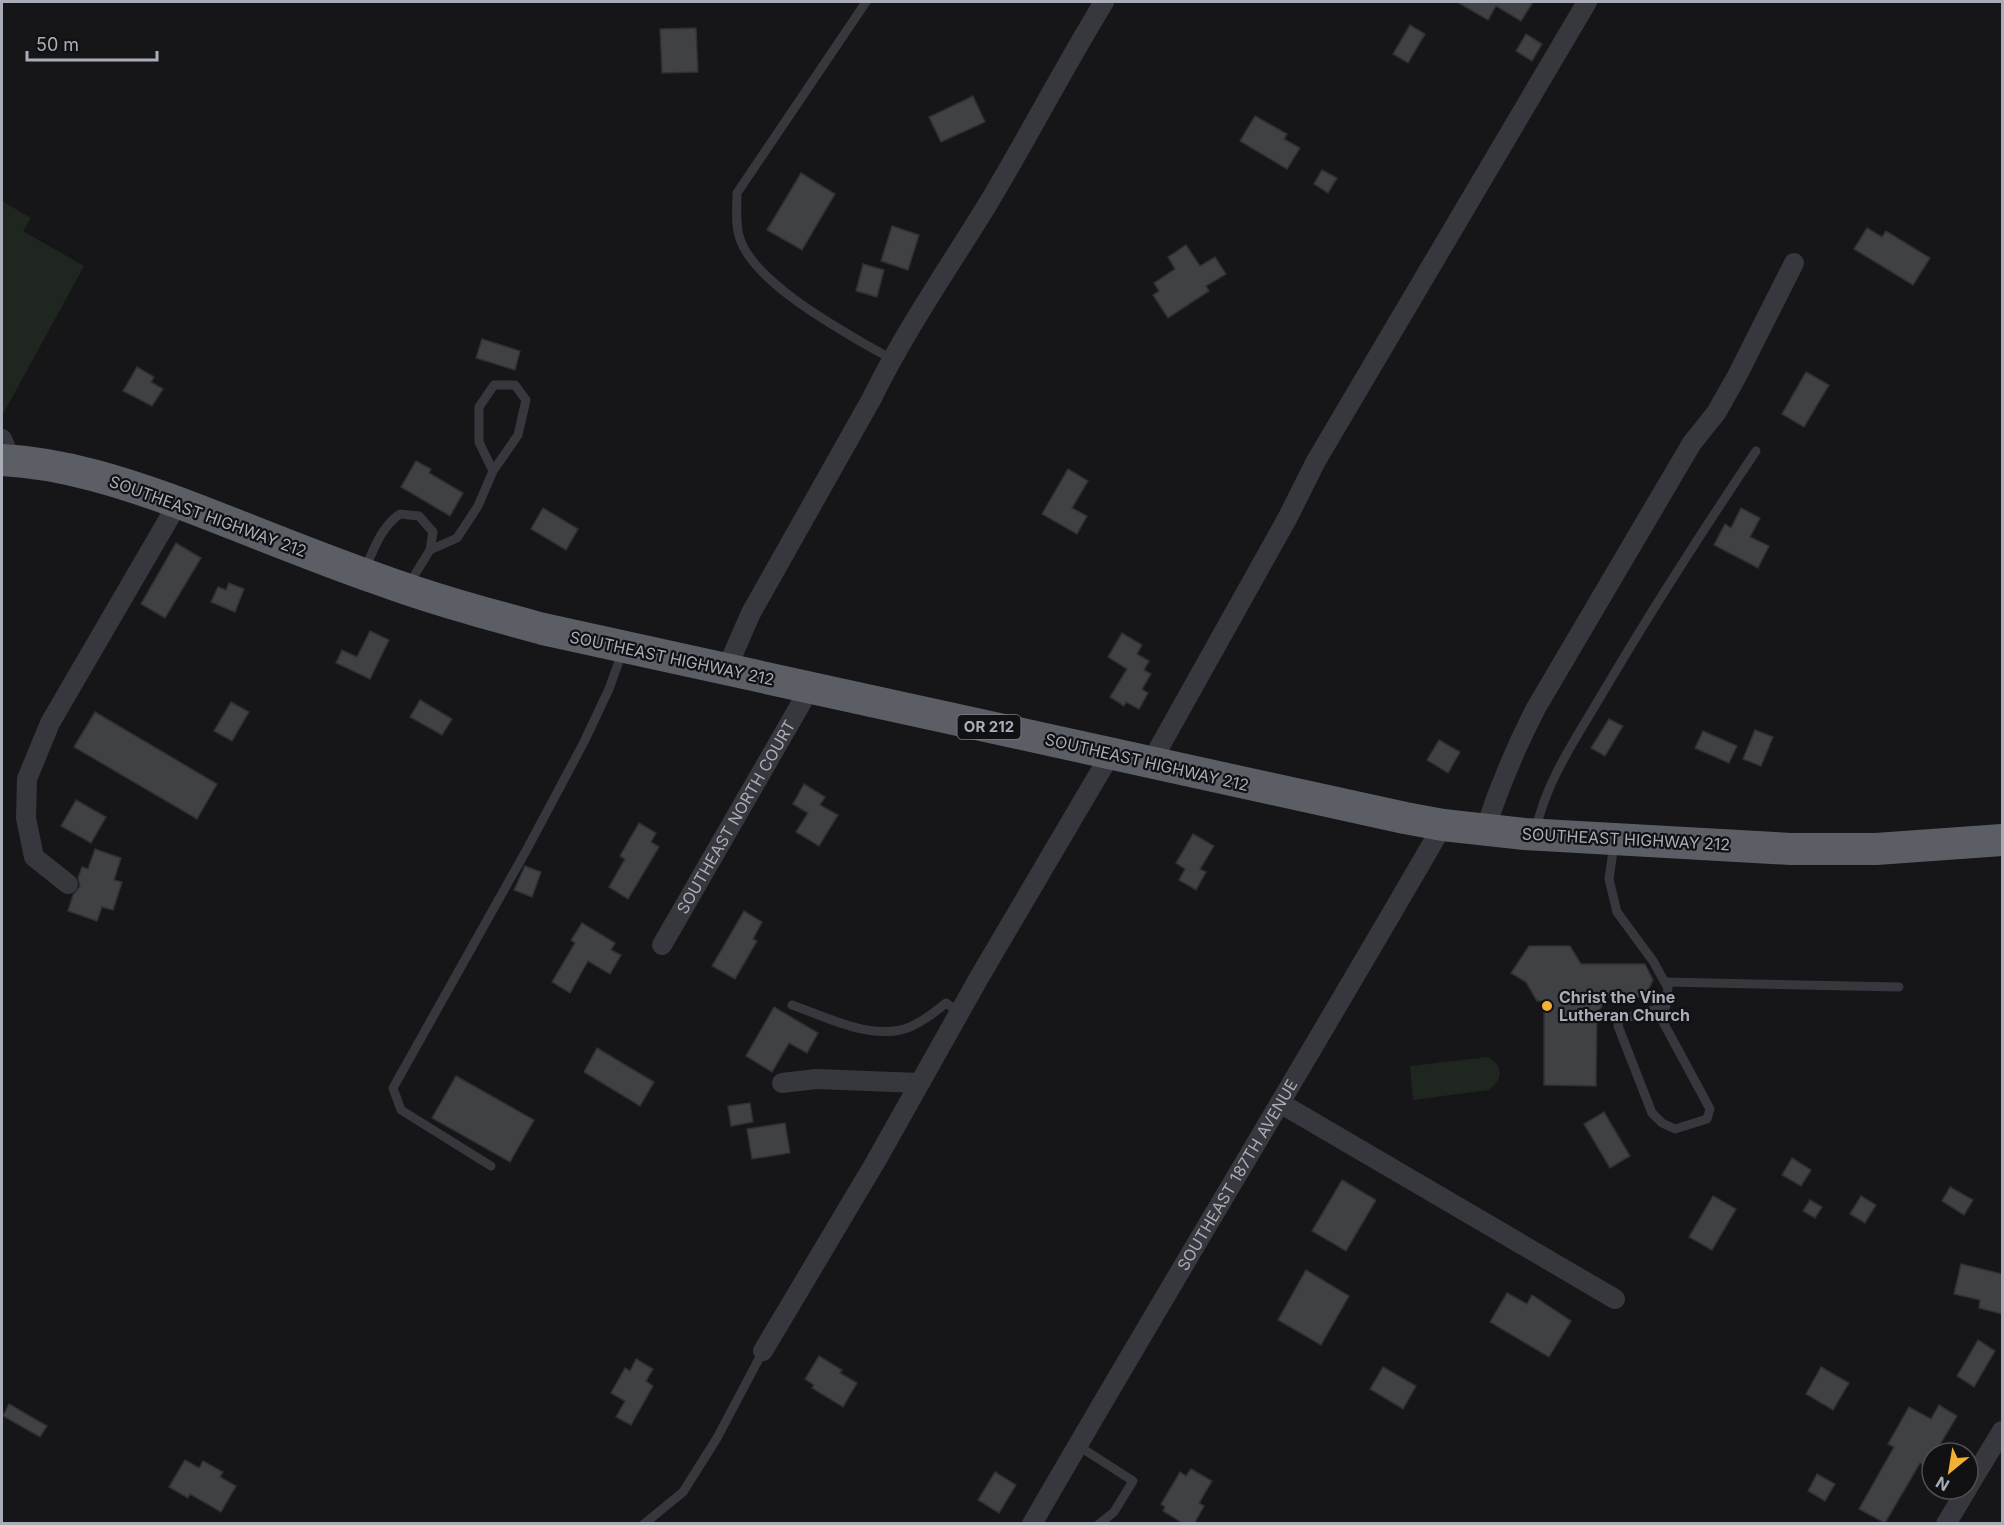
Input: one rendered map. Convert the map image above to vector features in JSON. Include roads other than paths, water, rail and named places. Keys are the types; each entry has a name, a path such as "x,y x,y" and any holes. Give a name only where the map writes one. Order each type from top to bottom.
{"highway":[{"name":"SOUTHEAST HIGHWAY 212","path":"5,453 104,478 178,503 406,589 533,626 623,648 1360,809 1443,825 1485,830 1614,839 1828,849 1924,846 2002,840"}],"street":[{"path":"726,670 751,613 872,398 891,359 987,205 1104,2"},
{"path":"1150,764 1288,517 1316,461 1587,2"},
{"path":"1485,830 1516,747 1536,708 1692,443 1716,412 1737,376 1794,263"},
{"path":"68,884 34,857 27,818 27,779 50,723 178,503"},
{"name":"SOUTHEAST NORTH COURT","path":"662,945 810,688"},
{"path":"763,1351 876,1161 959,1012 1110,754"},
{"name":"SOUTHEAST 187TH AVENUE","path":"1032,1524 1179,1270 1443,825"},
{"path":"782,1083 816,1079 920,1083"},
{"path":"1280,1103 1615,1299"},
{"path":"1980,1467 2002,1431"},
{"path":"1946,1524 1959,1501"}],"lane":[{"path":"866,2 737,193 737,223 741,241 765,275 825,320 891,359"},
{"path":"430,550 457,538 478,506 493,471 518,435 526,400 515,385 494,385 479,407 479,442 493,471"},
{"path":"1535,834 1541,807 1558,770 1655,604 1756,451"},
{"path":"363,574 378,540 390,521 400,514 419,516 433,532 430,550 406,589"},
{"path":"491,1166 401,1110 393,1088 584,742 609,689 623,648"},
{"path":"1614,839 1609,879 1617,912 1653,960 1668,988 1666,1006 1664,1022 1710,1109 1707,1119 1676,1129 1662,1123 1652,1113 1618,1026 1619,1020 1666,1006"},
{"path":"1665,982 1899,987"},
{"path":"792,1005 860,1029 889,1032 910,1027 932,1015 946,1003 959,1012"},
{"path":"644,1524 683,1492 717,1438 763,1351"},
{"path":"1077,1445 1133,1481 1114,1512 1099,1524"}],"place":[{"name":"Christ the Vine Lutheran Church","path":"1547,1006"}]}
